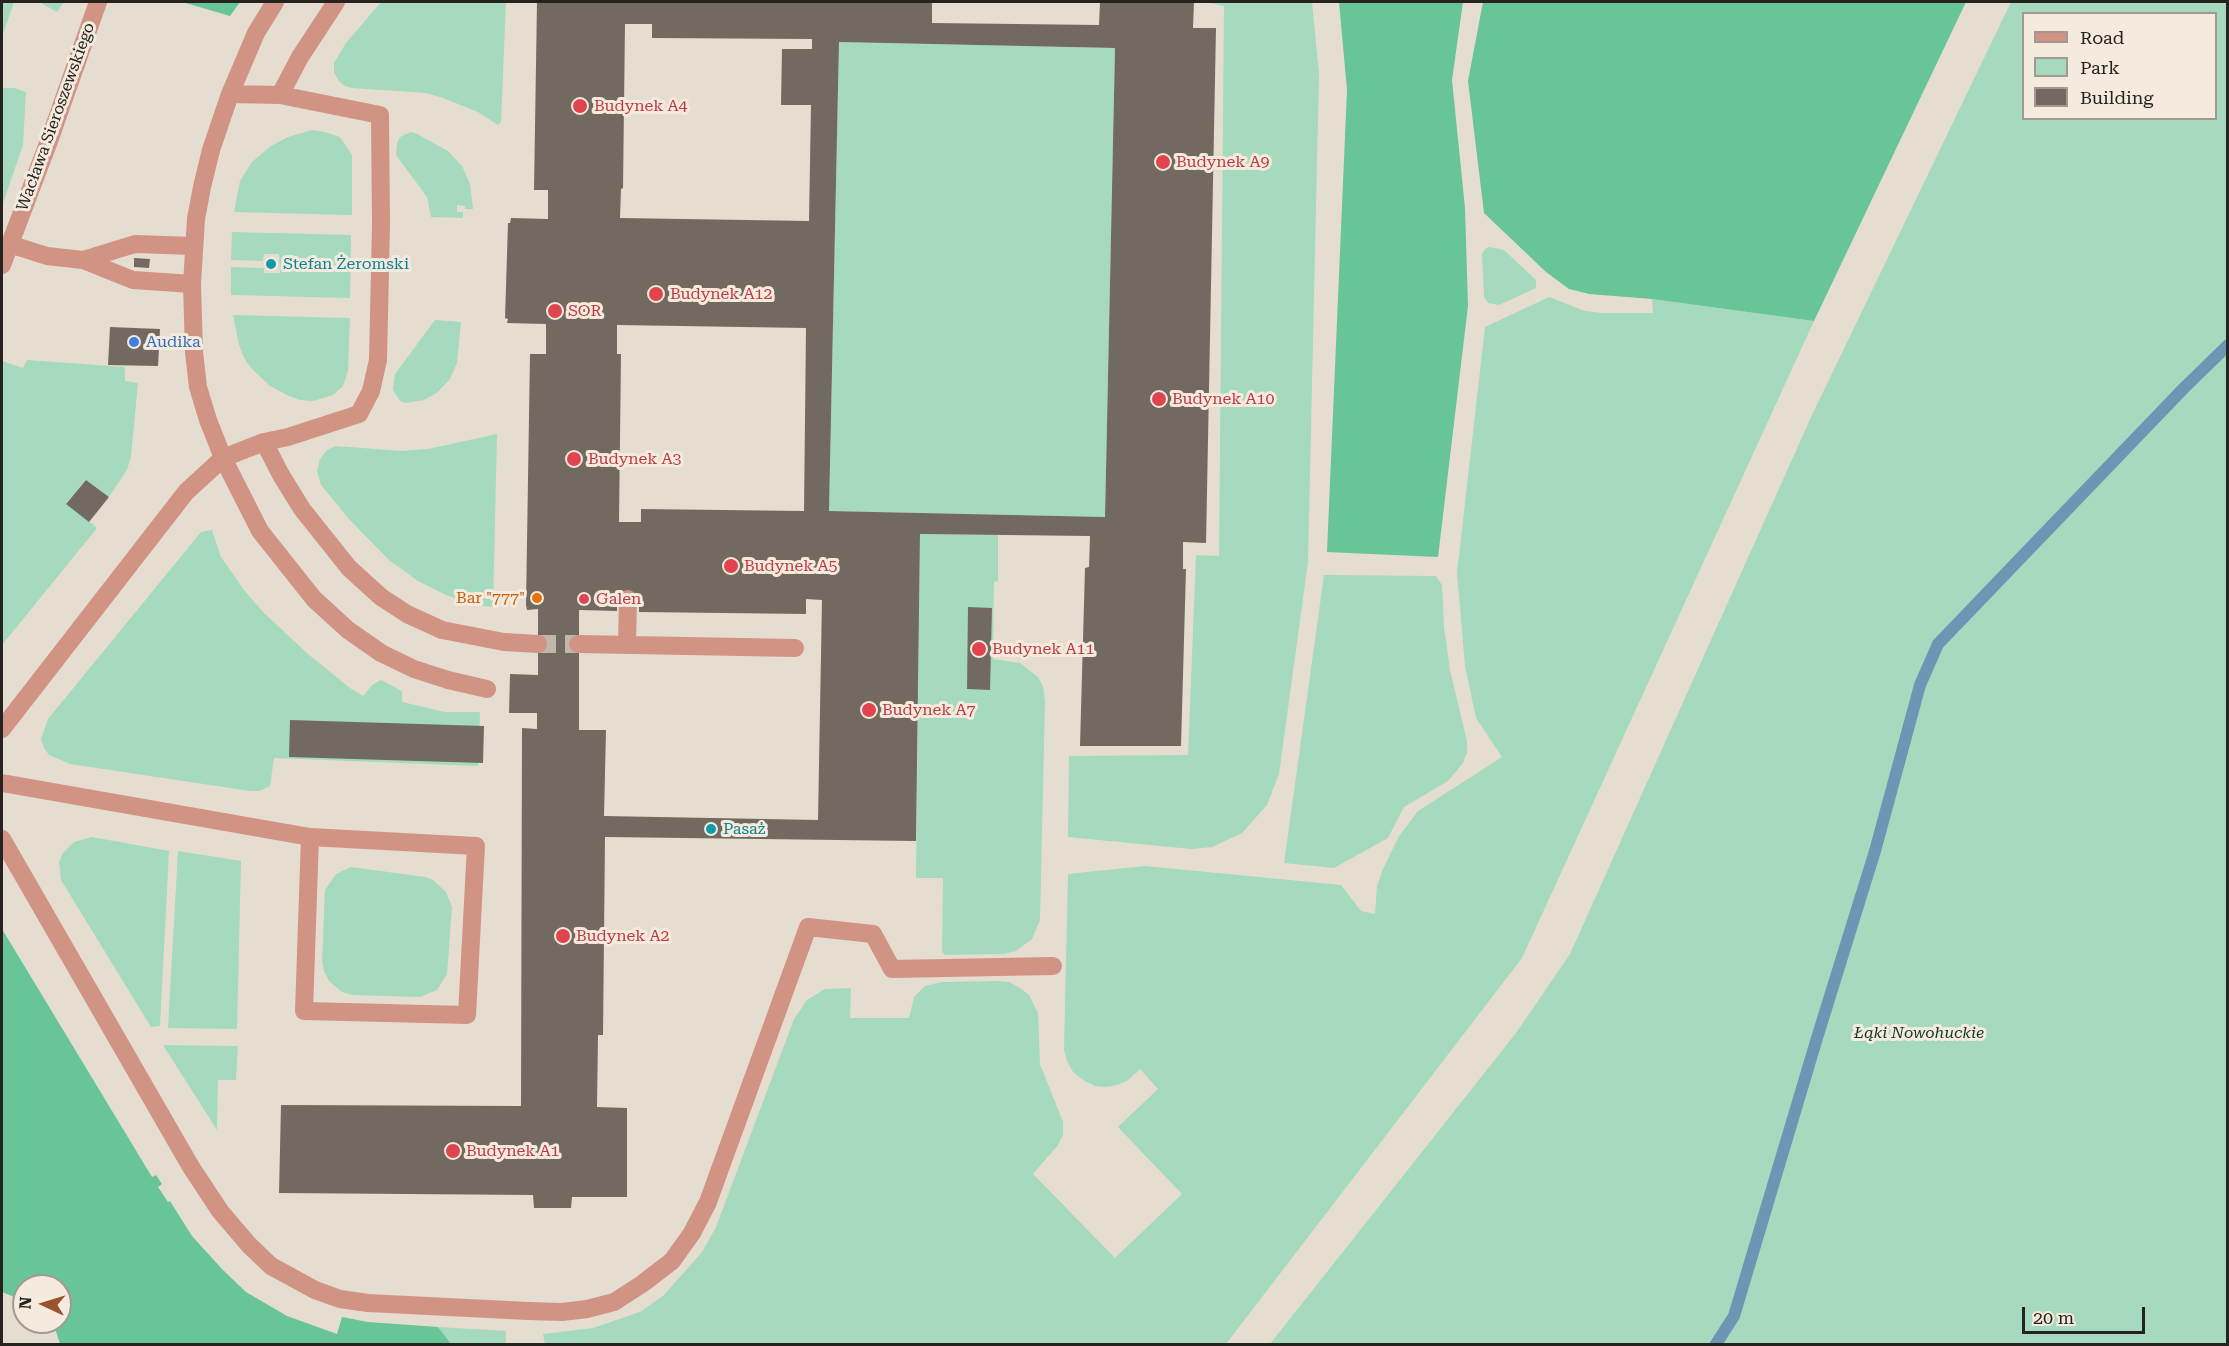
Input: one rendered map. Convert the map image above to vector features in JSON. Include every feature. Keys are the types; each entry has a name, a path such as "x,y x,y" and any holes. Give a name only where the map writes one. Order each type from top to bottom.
{"street":[{"name":"Wacława Sieroszewskiego","path":"2,265 98,2"},
{"path":"275,2 256,33 230,94 208,159 198,208 191,316 198,387 208,420 260,531 314,599 348,630 381,653 414,669 487,689"},
{"path":"280,95 300,57 336,2"},
{"path":"2,729 186,492 224,458 264,442 288,437 359,414 371,391 378,360 382,214 380,115 280,95 230,94"},
{"path":"9,244 47,256 82,260 133,280 192,284"},
{"path":"82,260 135,244 194,246"},
{"path":"264,442 302,509 349,568 381,597 407,614 442,630 504,642 538,644"},
{"path":"627,644 628,599"},
{"path":"578,644 795,648"},
{"path":"2,783 310,837 476,846 467,1015 304,1011 310,837"},
{"path":"2,839 191,1167 220,1211 249,1245 271,1266 315,1290 340,1299 368,1303 562,1312 587,1309 614,1302 672,1261 692,1233 708,1202 808,927 873,934 892,969 1053,966"}],"green space":[{"path":"2,2 14,2 2,37"},
{"path":"39,2 64,2 57,12"},
{"path":"182,2 240,2 230,16"},
{"path":"381,2 506,2 501,122 498,125 478,112 426,93 352,88 343,85 338,80 334,72 334,63 346,43"},
{"path":"1206,2 1312,2 1319,74 1308,562 1279,774 1267,805 1242,833 1212,847 1191,849 1068,837 1069,756 1188,755 1196,555 1219,556 1224,6"},
{"path":"1339,2 1463,2 1452,80 1465,208 1468,306 1438,557 1327,552 1347,90"},
{"path":"1483,2 1966,2 1814,321 1652,299 1589,294 1569,289 1546,272 1484,213 1468,81"},
{"name":"Łąki Nowohuckie","path":"2011,2 2227,2 2227,1344 1270,1344 1516,1033 1570,954 1812,415"},
{"path":"839,42 1115,48 1105,517 829,511"},
{"path":"3,88 14,88 26,92 23,145 2,206"},
{"path":"312,130 340,137 352,155 352,215 234,212 240,181 252,162 271,146 288,137"},
{"path":"411,132 448,151 462,166 470,184 473,209 465,209 465,206 457,205 457,212 463,212 463,218 431,217 427,197 396,155 400,137"},
{"path":"232,232 351,235 350,298 231,295 231,267 264,268 264,273 280,273 279,254 264,254 263,261 231,260"},
{"path":"1489,247 1504,250 1536,280 1536,288 1499,305 1488,303 1484,297 1482,254"},
{"path":"1549,297 1585,311 1602,313 1653,313 1652,299 1814,321 1522,958 1226,1344 545,1344 543,1334 593,1328 640,1312 663,1296 702,1252 716,1227 794,1019 807,1000 825,989 851,988 850,1018 909,1018 914,997 925,986 942,982 998,981 1009,982 1020,988 1029,995 1038,1013 1040,1064 1063,1122 1063,1135 1058,1145 1033,1174 1115,1258 1182,1194 1118,1127 1158,1089 1140,1069 1127,1081 1117,1085 1095,1086 1073,1072 1067,1061 1064,1050 1068,874 1145,866 1341,885 1361,911 1375,914 1377,886 1383,869 1399,836 1418,811 1502,757 1476,718 1465,666 1457,573 1485,327"},
{"path":"233,315 350,318 348,371 343,386 333,395 313,401 300,400 270,386 244,358"},
{"path":"435,320 461,322 457,363 450,379 438,392 424,400 405,403 400,401 393,390 395,374"},
{"path":"27,360 125,367 125,381 138,383 131,456 127,470 109,497 86,480 66,503 97,528 2,645 2,361 23,368"},
{"path":"497,434 493,607 475,605 446,595 418,581 389,560 348,518 321,485 317,471 320,459 327,450 336,446 402,451 428,449"},
{"path":"212,530 221,557 244,590 264,613 308,654 350,688 363,696 372,685 381,680 402,691 402,702 445,712 480,712 478,766 274,758 270,786 259,791 250,791 70,764 49,755 41,739 48,719 201,532"},
{"path":"920,534 998,535 998,581 994,582 993,659 1020,663 1038,677 1043,686 1045,701 1040,920 1032,939 1016,951 1004,954 945,955 942,952 943,878 916,878"},
{"path":"1324,575 1436,576 1442,585 1444,627 1450,670 1467,741 1467,753 1463,763 1448,781 1404,807 1388,838 1334,868 1284,863"},
{"path":"92,837 169,851 160,1026 151,1027 61,880 59,862 63,853 74,842"},
{"path":"178,851 241,861 237,1029 168,1028"},
{"path":"351,867 425,877 433,880 446,892 452,907 447,974 437,990 420,997 352,995 342,992 329,981 322,961 325,890 336,874"},
{"path":"2,929 152,1177 156,1175 162,1184 158,1187 168,1202 170,1201 192,1236 246,1292 287,1316 337,1334 342,1317 368,1322 438,1327 451,1344 60,1344 57,1334 72,1334 72,1274 12,1274 12,1296 2,1292"},
{"path":"163,1045 238,1046 236,1080 218,1080 217,1130"},
{"path":"438,1327 506,1331 506,1344 451,1344"}],"building":[{"path":"537,2 932,2 932,23 1099,25 1100,2 1194,2 1193,28 1216,28 1206,543 1183,542 1183,569 1186,569 1181,746 1080,746 1085,568 1089,567 1090,536 920,534 916,841 605,837 603,1035 598,1035 597,1107 627,1108 627,1197 572,1197 571,1208 534,1208 533,1195 279,1193 281,1105 521,1106 522,728 537,729 537,713 509,713 510,674 538,675 538,609 527,610 526,605 530,354 546,354 546,324 507,323 508,319 505,318 508,223 511,218 548,219 548,190 534,190","holes":["625,24 652,24 652,38 812,39 812,49 782,49 781,105 811,105 809,221 620,218 621,189 623,188","839,42 1115,48 1105,517 829,511","617,325 806,328 804,511 641,509 641,522 619,522 621,354 617,354","617,599 639,599 639,612 806,614 806,599 822,600 818,820 604,816 606,730 579,730 579,610 617,611"]},
{"path":"134,258 150,259 149,268 134,267"},
{"path":"110,327 160,329 158,366 108,365"},
{"path":"86,480 109,497 89,522 66,504"},
{"name":"Budynek A11","path":"968,607 992,608 990,690 967,689"},
{"path":"290,720 484,726 483,763 289,757"}],"waterway":[{"path":"1716,1344 1734,1316 1875,851 1920,685 1938,644 2228,345"}],"tunnel":[{"path":"538,644 578,644"}],"place":[{"name":"Budynek A4","path":"580,106"},
{"name":"Budynek A9","path":"1163,162"},
{"name":"Stefan Żeromski","path":"271,264"},
{"name":"Budynek A12","path":"656,294"},
{"name":"SOR","path":"555,311"},
{"name":"Audika","path":"134,342"},
{"name":"Budynek A10","path":"1159,399"},
{"name":"Budynek A3","path":"574,459"},
{"name":"Budynek A5","path":"731,566"},
{"name":"Bar \"777\"","path":"537,598"},
{"name":"Galen","path":"584,599"},
{"name":"Budynek A11","path":"979,649"},
{"name":"Budynek A7","path":"869,710"},
{"name":"Pasaż","path":"711,829"},
{"name":"Budynek A2","path":"563,936"},
{"name":"Budynek A1","path":"453,1151"}]}
